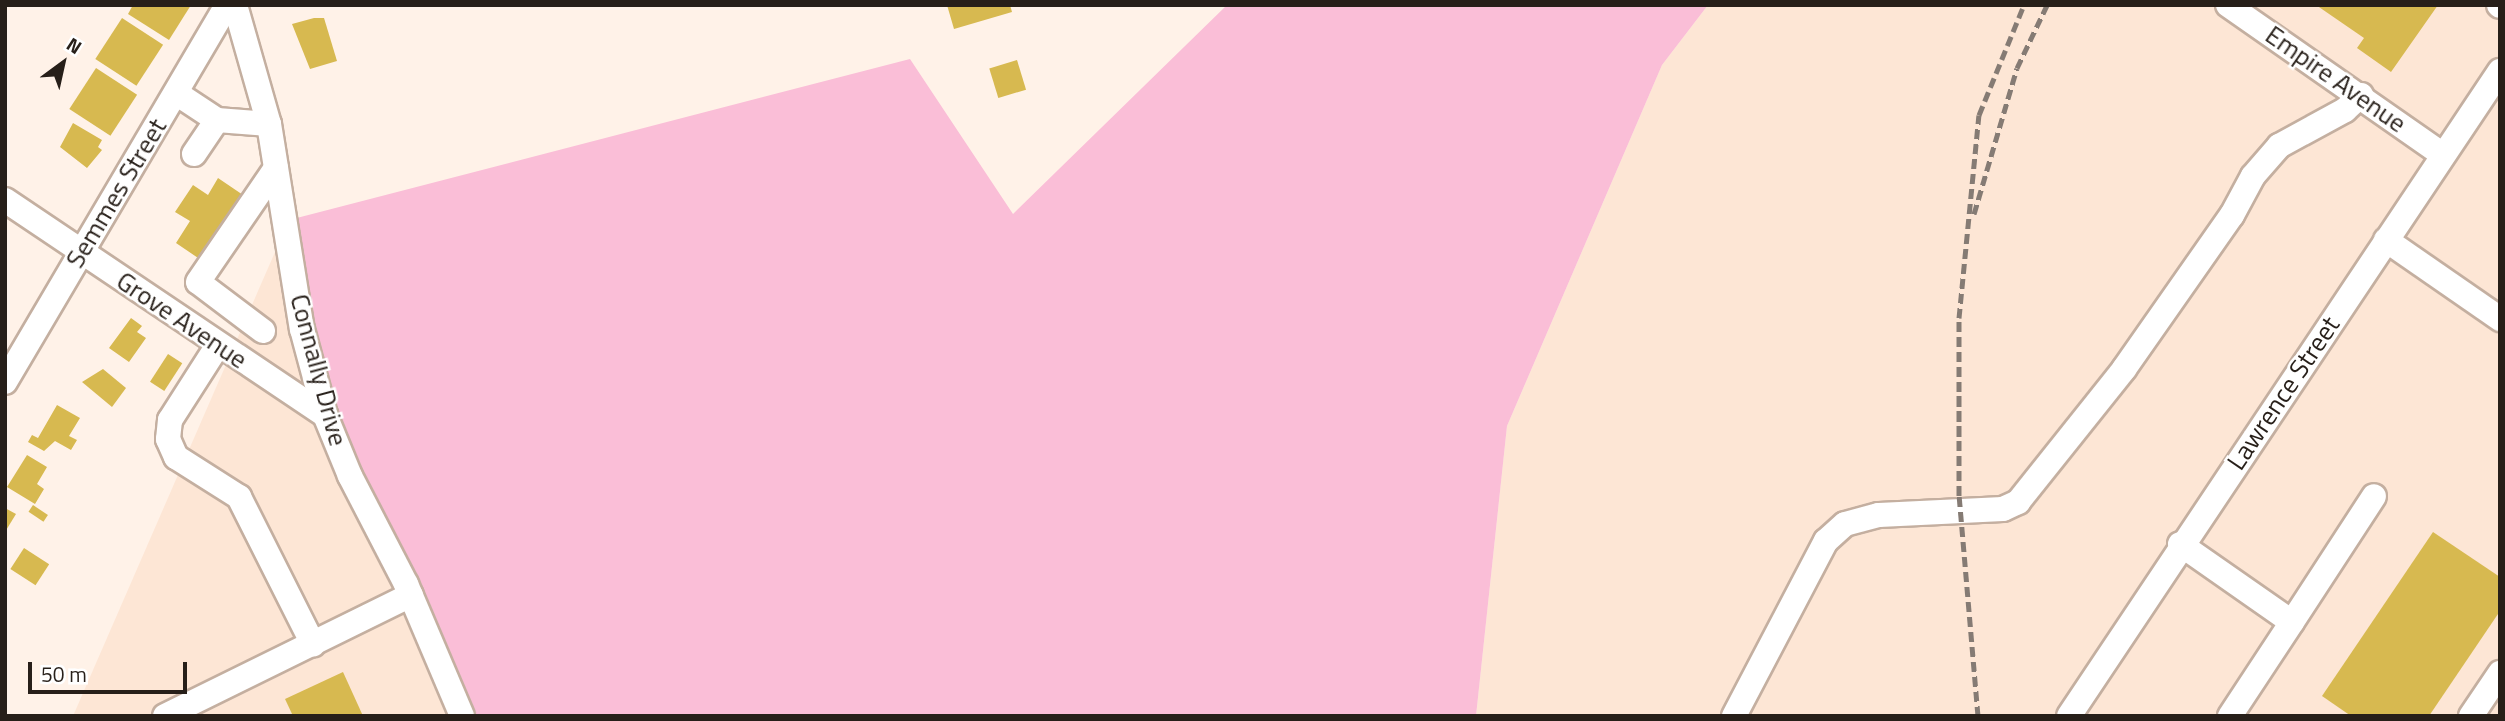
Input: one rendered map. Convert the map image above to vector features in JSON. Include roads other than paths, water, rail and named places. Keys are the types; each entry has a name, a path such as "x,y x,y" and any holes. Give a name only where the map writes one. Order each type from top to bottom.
{"street":[{"name":"Semmes Street","path":"5,382 227,5"},
{"name":"Connally Drive","path":"235,5 269,124 302,329 326,415 411,595 462,716"},
{"name":"Empire Avenue","path":"2228,5 2361,95 2443,155"},
{"name":"Lawrence Street","path":"2069,716 2180,544 2500,71"},
{"path":"176,93 217,120 269,124"},
{"path":"1734,716 1826,541 1845,524 1879,515 2003,509 2018,502 2124,369 2232,215 2253,176 2279,146 2345,110 2361,95"},
{"path":"194,155 217,120"},
{"path":"263,331 198,282 275,168"},
{"name":"Grove Avenue","path":"5,200 326,415"},
{"path":"2386,240 2500,319"},
{"path":"218,345 170,420 169,439 176,457 239,497 313,644"},
{"path":"2230,716 2374,496"},
{"path":"2180,544 2291,622"},
{"path":"165,716 411,595"},
{"path":"2471,716 2500,673"}],"railway":[{"path":"1978,716 1959,496 1959,318 1979,115 2024,5"},
{"path":"1974,214 2017,68 2047,5"}]}
